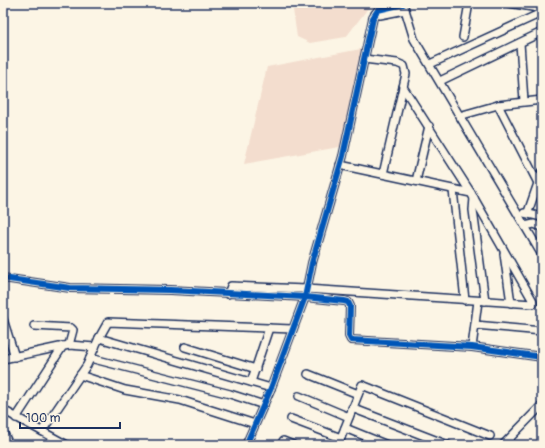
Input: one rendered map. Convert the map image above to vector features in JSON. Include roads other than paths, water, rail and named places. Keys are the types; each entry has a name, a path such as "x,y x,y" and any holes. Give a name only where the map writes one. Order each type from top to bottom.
{"main road":[{"path":"3,434 8,445"}],"street":[{"path":"463,37 469,3"},
{"path":"509,3 539,8"},
{"path":"246,445 271,388 306,293 340,165 364,59 378,13 402,7 414,39 542,254"},
{"path":"539,8 542,21"},
{"path":"430,64 539,8"},
{"path":"440,81 542,32"},
{"path":"520,43 524,101"},
{"path":"364,59 397,63 404,66 406,74 383,174"},
{"path":"3,278 70,288 306,293 465,300 477,304 485,301 534,303 472,196 403,87"},
{"path":"459,116 498,105 542,100"},
{"path":"498,105 539,186"},
{"path":"416,181 429,126"},
{"path":"340,165 416,181 472,196"},
{"path":"528,212 539,186 542,172"},
{"path":"453,190 465,300"},
{"path":"472,196 485,301"},
{"path":"518,215 528,212 542,217"},
{"path":"525,226 534,224 542,227"},
{"path":"504,251 511,303"},
{"path":"306,293 348,302 350,306 349,336 351,340 472,347 542,357"},
{"path":"472,347 477,304"},
{"path":"3,319 15,357"},
{"path":"42,431 80,375 106,324 110,322 292,329"},
{"path":"474,325 542,331"},
{"path":"16,418 66,346 73,330 71,328 34,326"},
{"path":"252,382 269,328"},
{"path":"99,338 271,388"},
{"path":"3,359 66,346 95,347"},
{"path":"185,347 256,369"},
{"path":"90,358 230,394 264,405"},
{"path":"308,374 358,394"},
{"path":"80,375 125,390 180,400 255,424"},
{"path":"291,418 339,442 360,387 363,385 490,436"},
{"path":"299,396 349,417"},
{"path":"503,445 542,405"},
{"path":"352,408 448,445"},
{"path":"3,410 42,431 53,442 67,445"},
{"path":"345,428 388,445"},
{"path":"283,442 292,445"}]}
